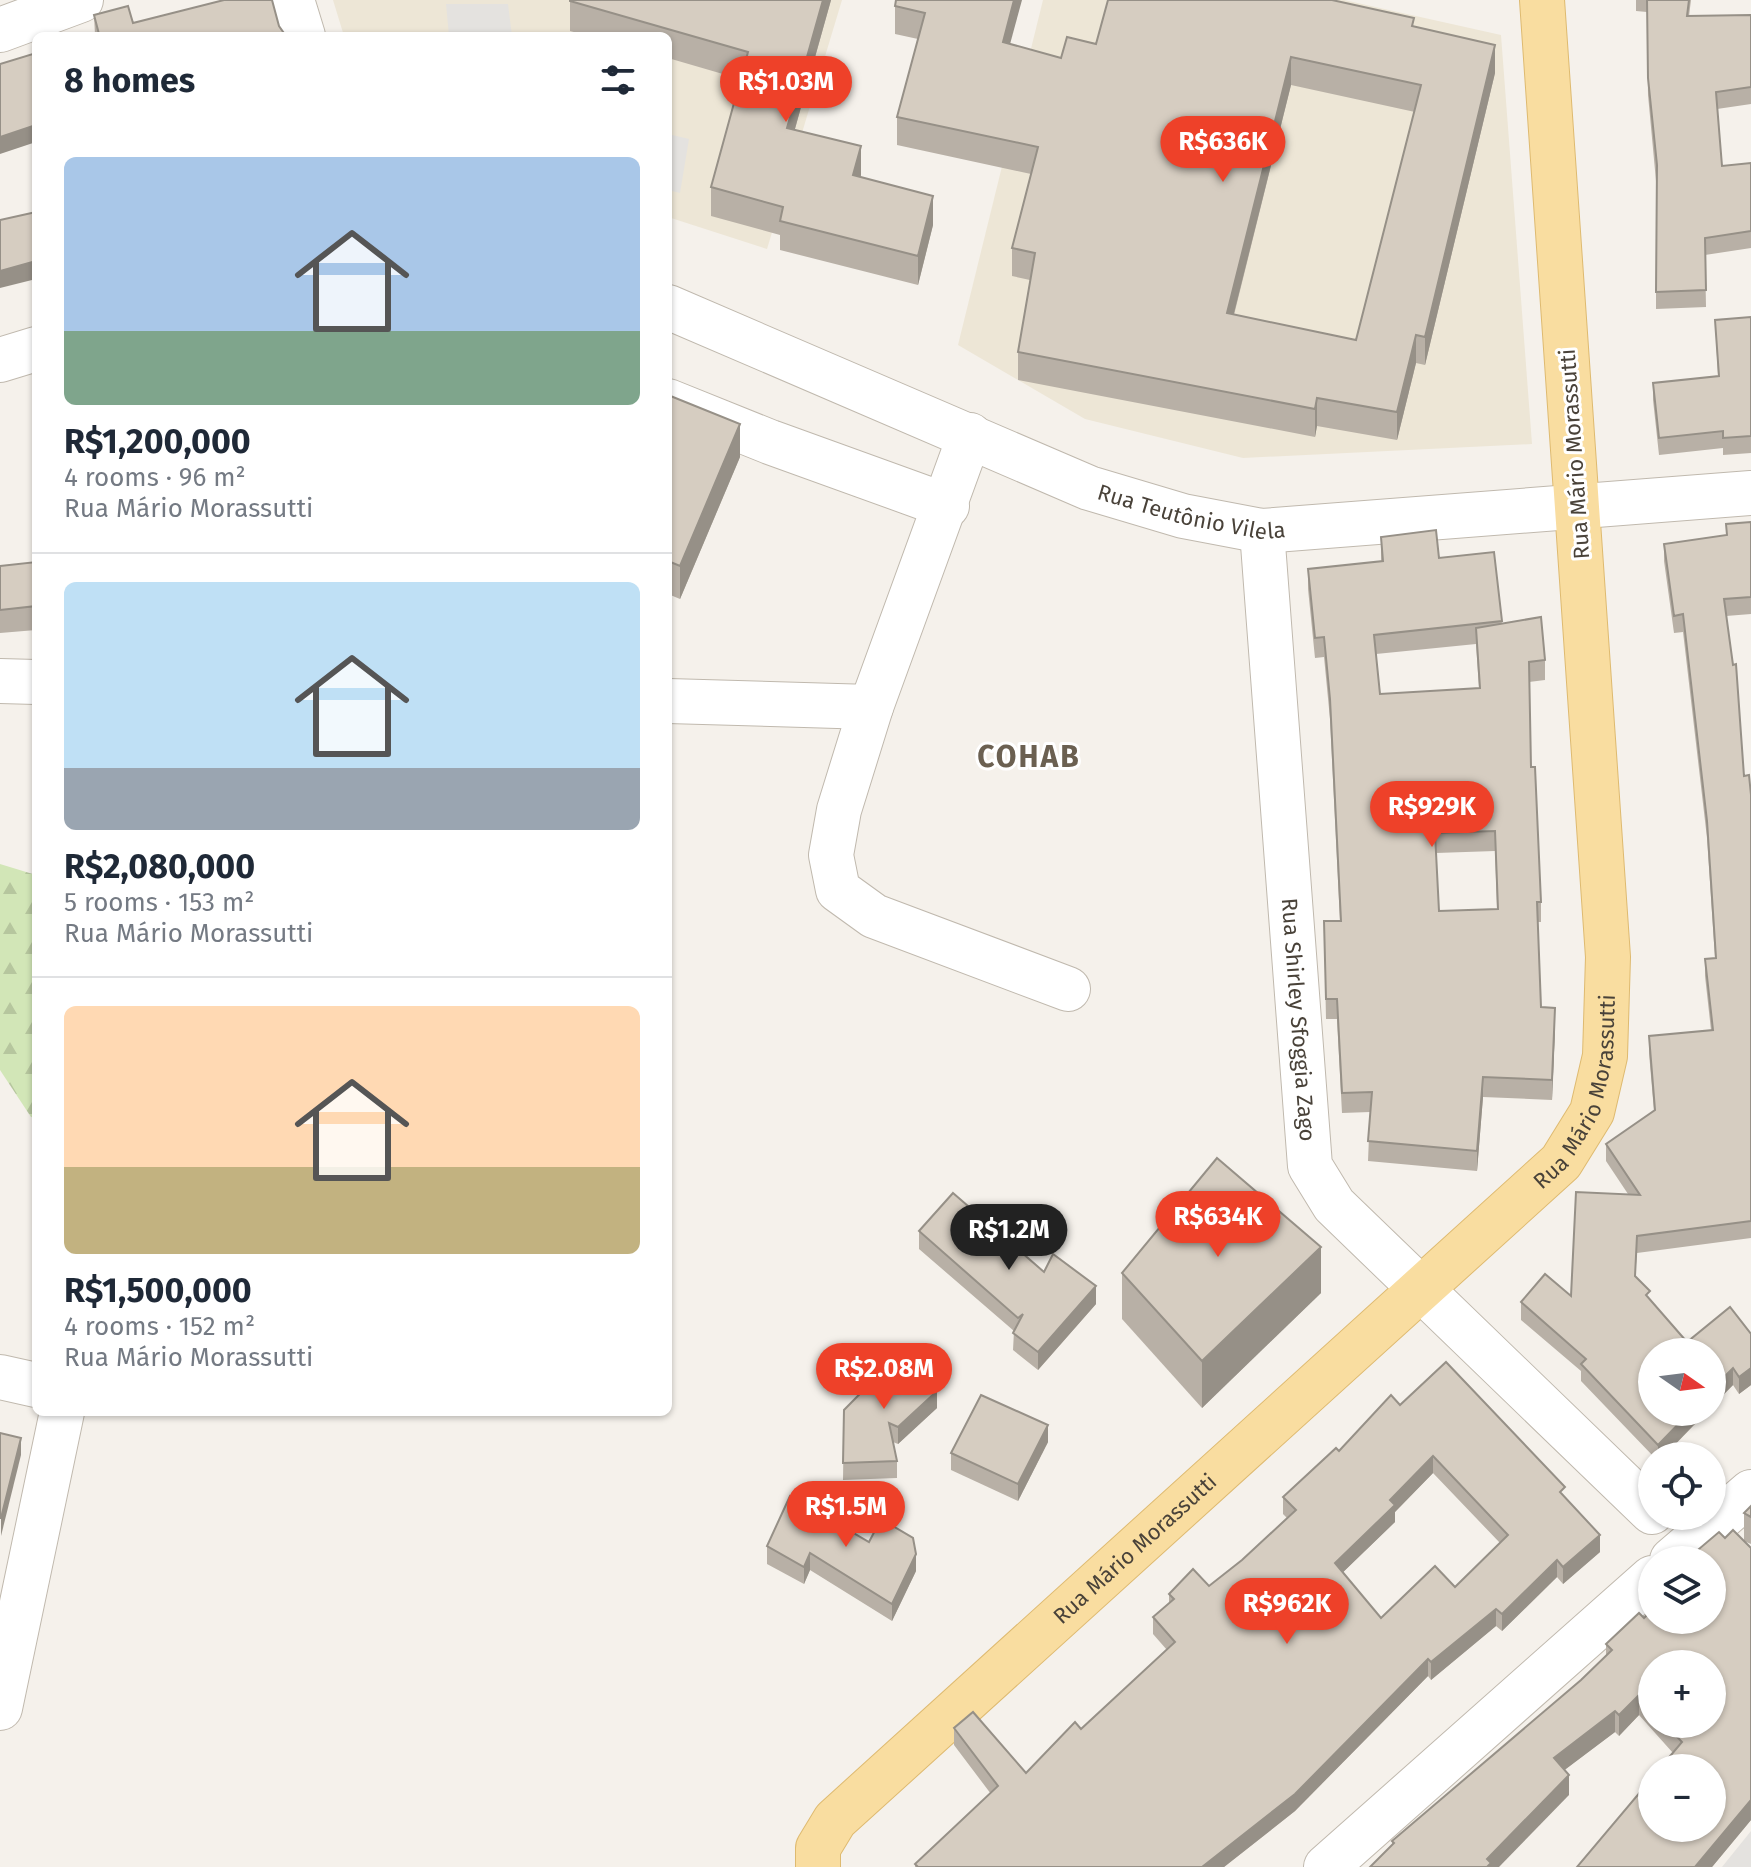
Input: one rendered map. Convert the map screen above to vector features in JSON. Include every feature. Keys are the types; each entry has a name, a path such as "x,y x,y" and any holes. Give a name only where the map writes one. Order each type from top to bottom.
{"main road":[{"name":"Rua Mário Morassutti","path":"818,1867 818,1848 835,1820 1419,1287 1561,1162 1592,1112 1605,1056 1608,957 1542,0"}],"street":[{"path":"0,30 81,0"},
{"path":"292,0 302,32"},
{"name":"Rua Teutônio Vilela","path":"672,309 1089,488 1183,516 1262,531 1751,493"},
{"path":"0,360 32,350"},
{"path":"672,403 947,506"},
{"path":"970,435 947,506 871,707 839,810 831,855 838,890 874,916 1068,989"},
{"name":"Rua Shirley Sfoggia Zago","path":"1262,531 1310,1166 1334,1205 1638,1499"},
{"path":"0,681 32,682"},
{"path":"672,701 871,707"},
{"path":"0,1377 32,1384"},
{"path":"0,1708 61,1416"},
{"path":"1688,1546 1751,1492"},
{"path":"1326,1867 1638,1590"}],"shaded area":[{"path":"333,0 842,0 767,249 672,218 672,32 343,32"},
{"path":"1043,0 1344,0 1501,35 1532,444 1243,458 1085,419 958,345"},
{"path":"446,4 508,4 512,32 449,32"},
{"path":"672,135 689,139 680,193 672,191"},
{"path":"1751,1831 1751,1867 1722,1867"}],"green space":[{"path":"0,864 32,874 32,1117 0,1070"}],"building":[{"path":"224,0 272,0 283,32 98,32 94,15 128,6 133,23"},
{"path":"570,0 823,0 787,128 861,146 853,175 933,196 918,256 780,221 783,207 711,187 748,52"},
{"path":"896,0 1014,0 1003,42 1061,58 1067,37 1096,44 1108,0 1332,0 1414,18 1412,26 1495,45 1425,337 1416,335 1397,412 1317,398 1315,409 1018,352 1035,253 1012,248 1038,147 897,117 925,13 895,6","holes":["1291,57 1421,85 1356,340 1227,313"]},
{"path":"1647,0 1689,0 1687,16 1751,15 1751,87 1716,92 1722,166 1751,163 1751,231 1705,238 1706,290 1656,292 1657,165 1648,78"},
{"path":"32,54 32,126 0,137 0,64"},
{"path":"32,213 32,262 0,271 0,220"},
{"path":"1751,317 1751,436 1723,438 1723,431 1659,438 1653,383 1719,376 1715,320"},
{"path":"672,397 740,424 680,566 672,563"},
{"path":"1751,522 1751,597 1724,599 1733,665 1736,664 1744,776 1749,775 1751,795 1751,1221 1637,1236 1635,1276 1650,1291 1646,1295 1684,1338 1638,1338 1638,1424 1581,1364 1586,1359 1521,1302 1545,1274 1571,1296 1576,1192 1640,1195 1606,1144 1655,1110 1649,1036 1713,1030 1705,959 1716,958 1707,821 1683,614 1674,616 1664,544 1727,535 1726,524"},
{"path":"1436,530 1439,558 1494,552 1502,621 1374,635 1380,694 1480,688 1476,628 1541,617 1545,660 1529,662 1531,767 1535,767 1541,902 1537,902 1541,1007 1555,1008 1552,1080 1483,1077 1477,1151 1368,1141 1372,1092 1342,1093 1337,999 1326,999 1324,921 1341,921 1330,699 1324,637 1315,638 1308,569 1383,561 1381,537","holes":["1495,831 1498,909 1439,911 1435,833"]},
{"path":"32,562 32,606 0,610 0,566"},
{"path":"1217,1158 1321,1247 1202,1361 1122,1273"},
{"path":"953,1193 1044,1272 1053,1254 1096,1286 1038,1352 1013,1333 1023,1314 1018,1318 919,1231"},
{"path":"1730,1307 1751,1334 1751,1368 1739,1377 1733,1368 1726,1375 1726,1338 1692,1338"},
{"path":"905,1348 937,1391 898,1427 889,1423 897,1461 843,1463 844,1410"},
{"path":"1446,1362 1565,1487 1560,1492 1600,1535 1563,1567 1557,1560 1502,1614 1496,1609 1431,1662 1428,1659 1295,1794 1202,1867 918,1867 915,1864 998,1786 954,1728 973,1712 1026,1773 1075,1722 1081,1729 1175,1642 1153,1617 1174,1599 1169,1594 1193,1569 1209,1586 1242,1560 1296,1510 1283,1497 1336,1448 1339,1451 1391,1395 1400,1405","holes":["1433,1456 1508,1535 1455,1587 1435,1566 1381,1618 1335,1563 1395,1505 1390,1500"]},
{"path":"981,1395 1048,1425 1018,1484 951,1453"},
{"path":"1640,1426 1676,1426 1661,1442 1655,1442"},
{"path":"0,1433 21,1438 1,1518 0,1518"},
{"path":"790,1496 869,1542 881,1519 913,1538 916,1554 892,1604 810,1553 804,1567 767,1546"},
{"path":"1733,1530 1751,1548 1751,1800 1726,1830 1726,1754 1672,1754 1682,1742 1678,1738 1726,1738 1726,1650 1638,1650 1638,1696 1619,1715 1615,1711 1554,1758 1569,1775 1487,1859 1491,1863 1487,1867 1370,1867 1394,1843 1392,1841 1581,1680 1612,1650 1606,1644 1638,1614 1638,1634 1726,1634 1726,1546 1702,1546 1719,1532 1725,1538"},
{"path":"1638,1795 1638,1842 1716,1842 1695,1867 1577,1867"}],"district":[{"name":"COHAB","path":"1029,757"}]}
